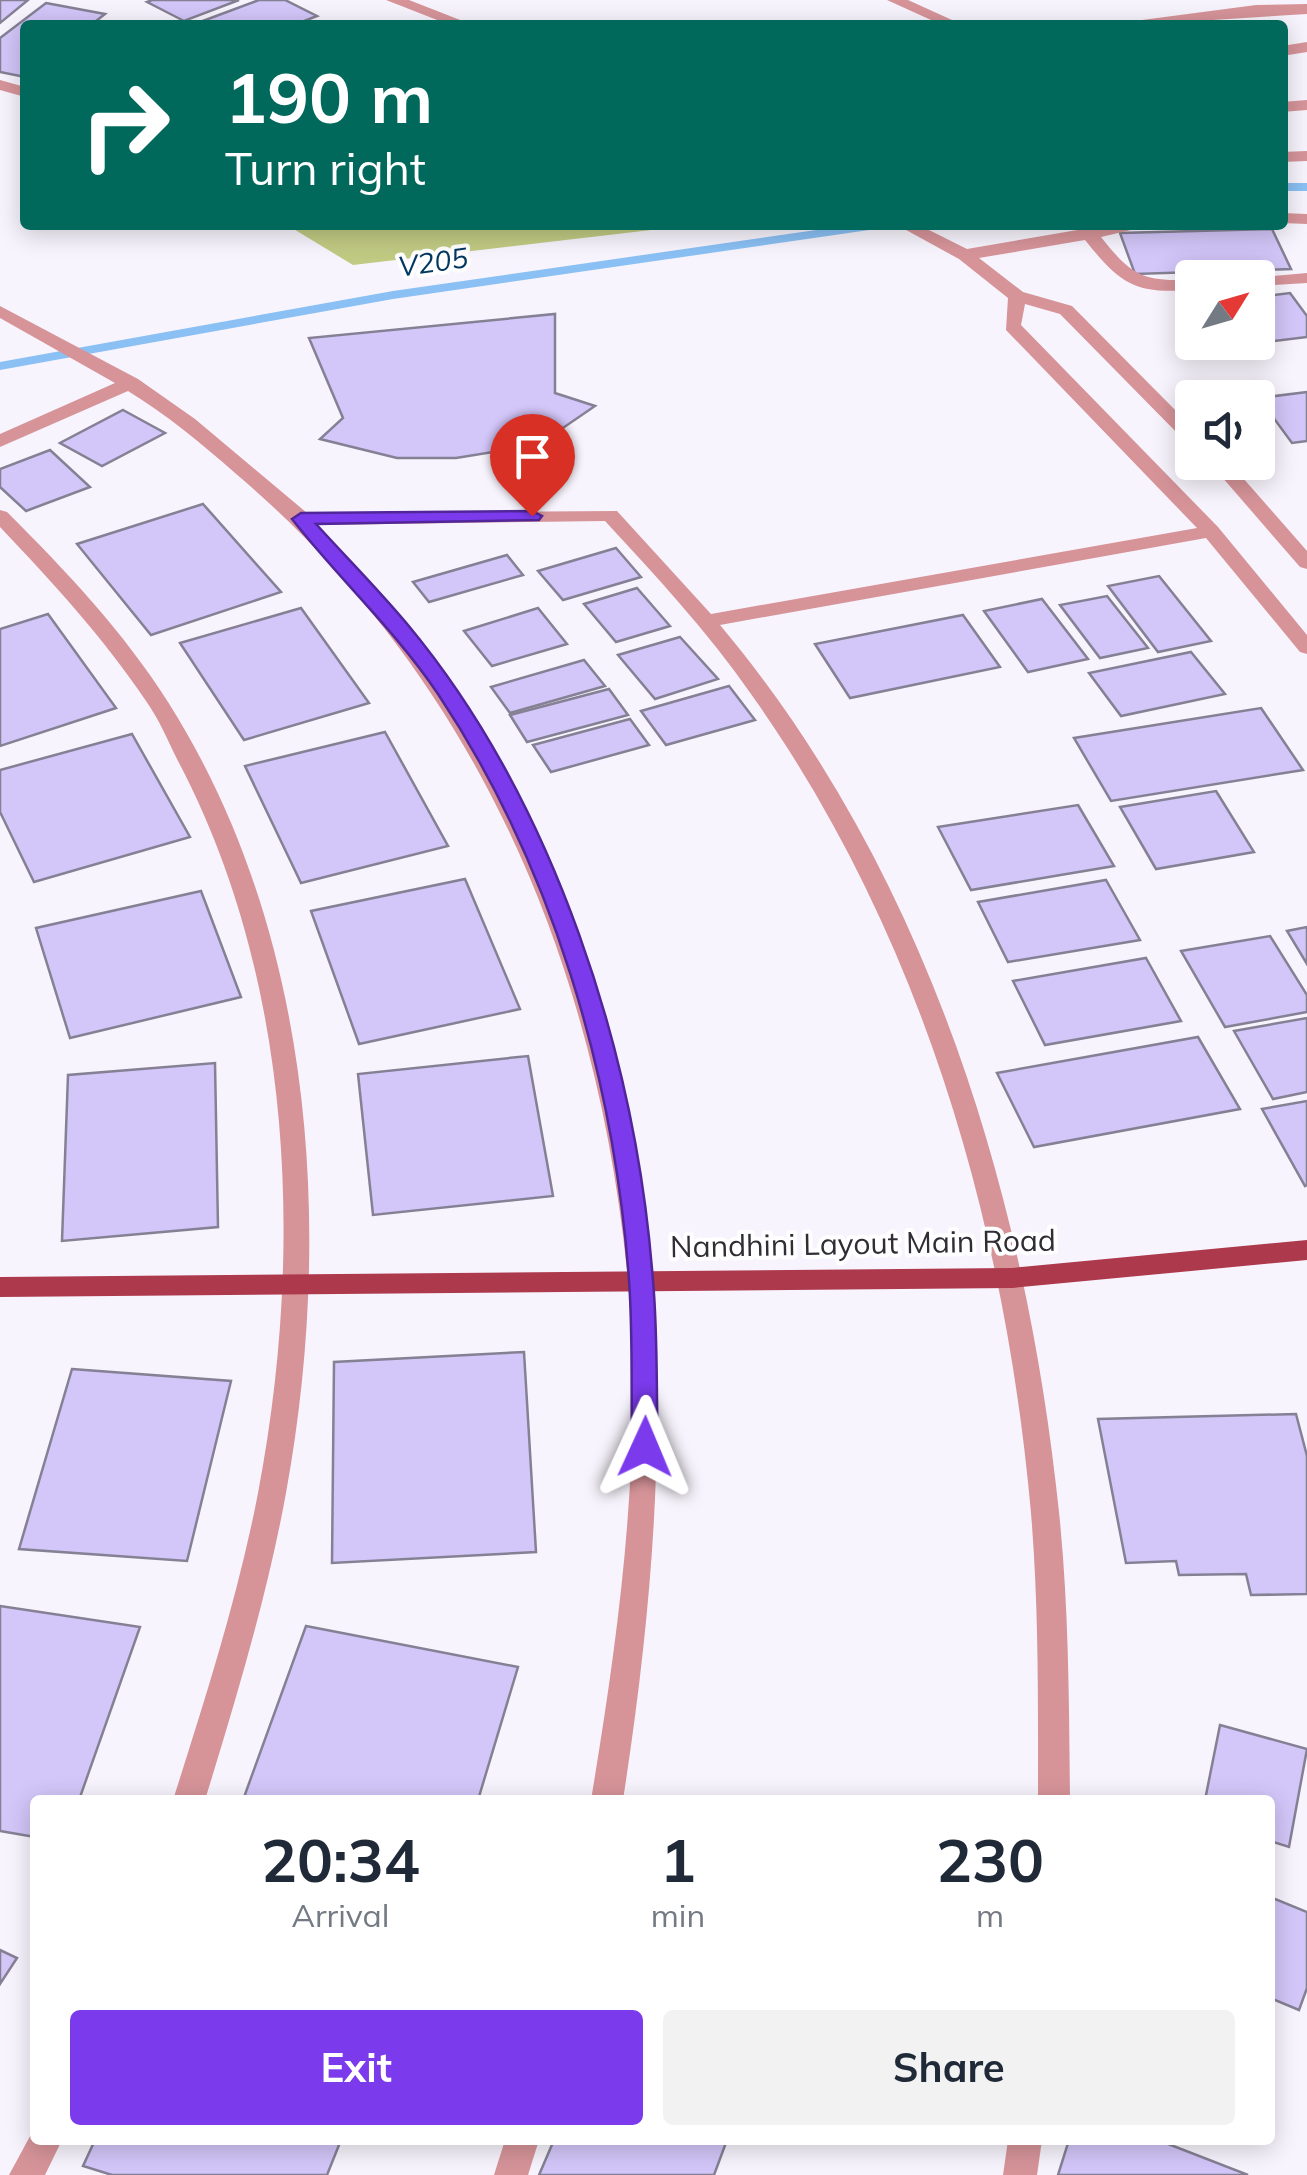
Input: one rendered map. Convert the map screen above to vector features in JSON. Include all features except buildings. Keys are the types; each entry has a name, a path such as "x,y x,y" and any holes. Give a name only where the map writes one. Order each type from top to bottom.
{"main road":[{"name":"Nandhini Layout Main Road","path":"0,1287 1012,1278 1307,1250"}],"street":[{"path":"394,0 451,20"},
{"path":"902,3 930,0"},
{"path":"902,3 944,20"},
{"path":"1180,20 1256,10 1307,9"},
{"path":"916,230 965,254 1017,296 1066,310 1175,420"},
{"path":"965,254 1109,230"},
{"path":"1088,233 1125,278 1136,284 1175,285"},
{"path":"1275,279 1307,278"},
{"path":"1017,296 1012,326 1210,530 1307,648"},
{"path":"0,311 131,384 218,447 301,519 402,629 447,692 488,759 560,912 594,1016 631,1189 641,1282 646,1415 641,1543 627,1682 608,1795"},
{"path":"0,440 131,384"},
{"path":"1234,480 1307,562"},
{"path":"301,519 610,515 707,622 774,710 824,787 913,959 951,1057 979,1145 1012,1278 1036,1409 1050,1552 1056,1710 1054,1795"},
{"path":"0,516 76,592 120,646 196,768 228,838 254,912 275,993 289,1080 296,1174 296,1284 287,1393 266,1520 233,1658 191,1795"},
{"path":"707,622 1210,530"},
{"path":"26,2175 42,2145"},
{"path":"512,2175 521,2145"},
{"path":"1020,2175 1024,2145"}],"green space":[{"path":"295,230 651,230 353,265"}],"waterway":[{"name":"V205","path":"1288,187 1307,187"},
{"name":"V205","path":"0,366 393,295 842,230"}],"route":[{"path":"532,516 301,519 402,629 447,692 488,759 560,912 605,1058 631,1189 641,1282 645,1447"}]}
